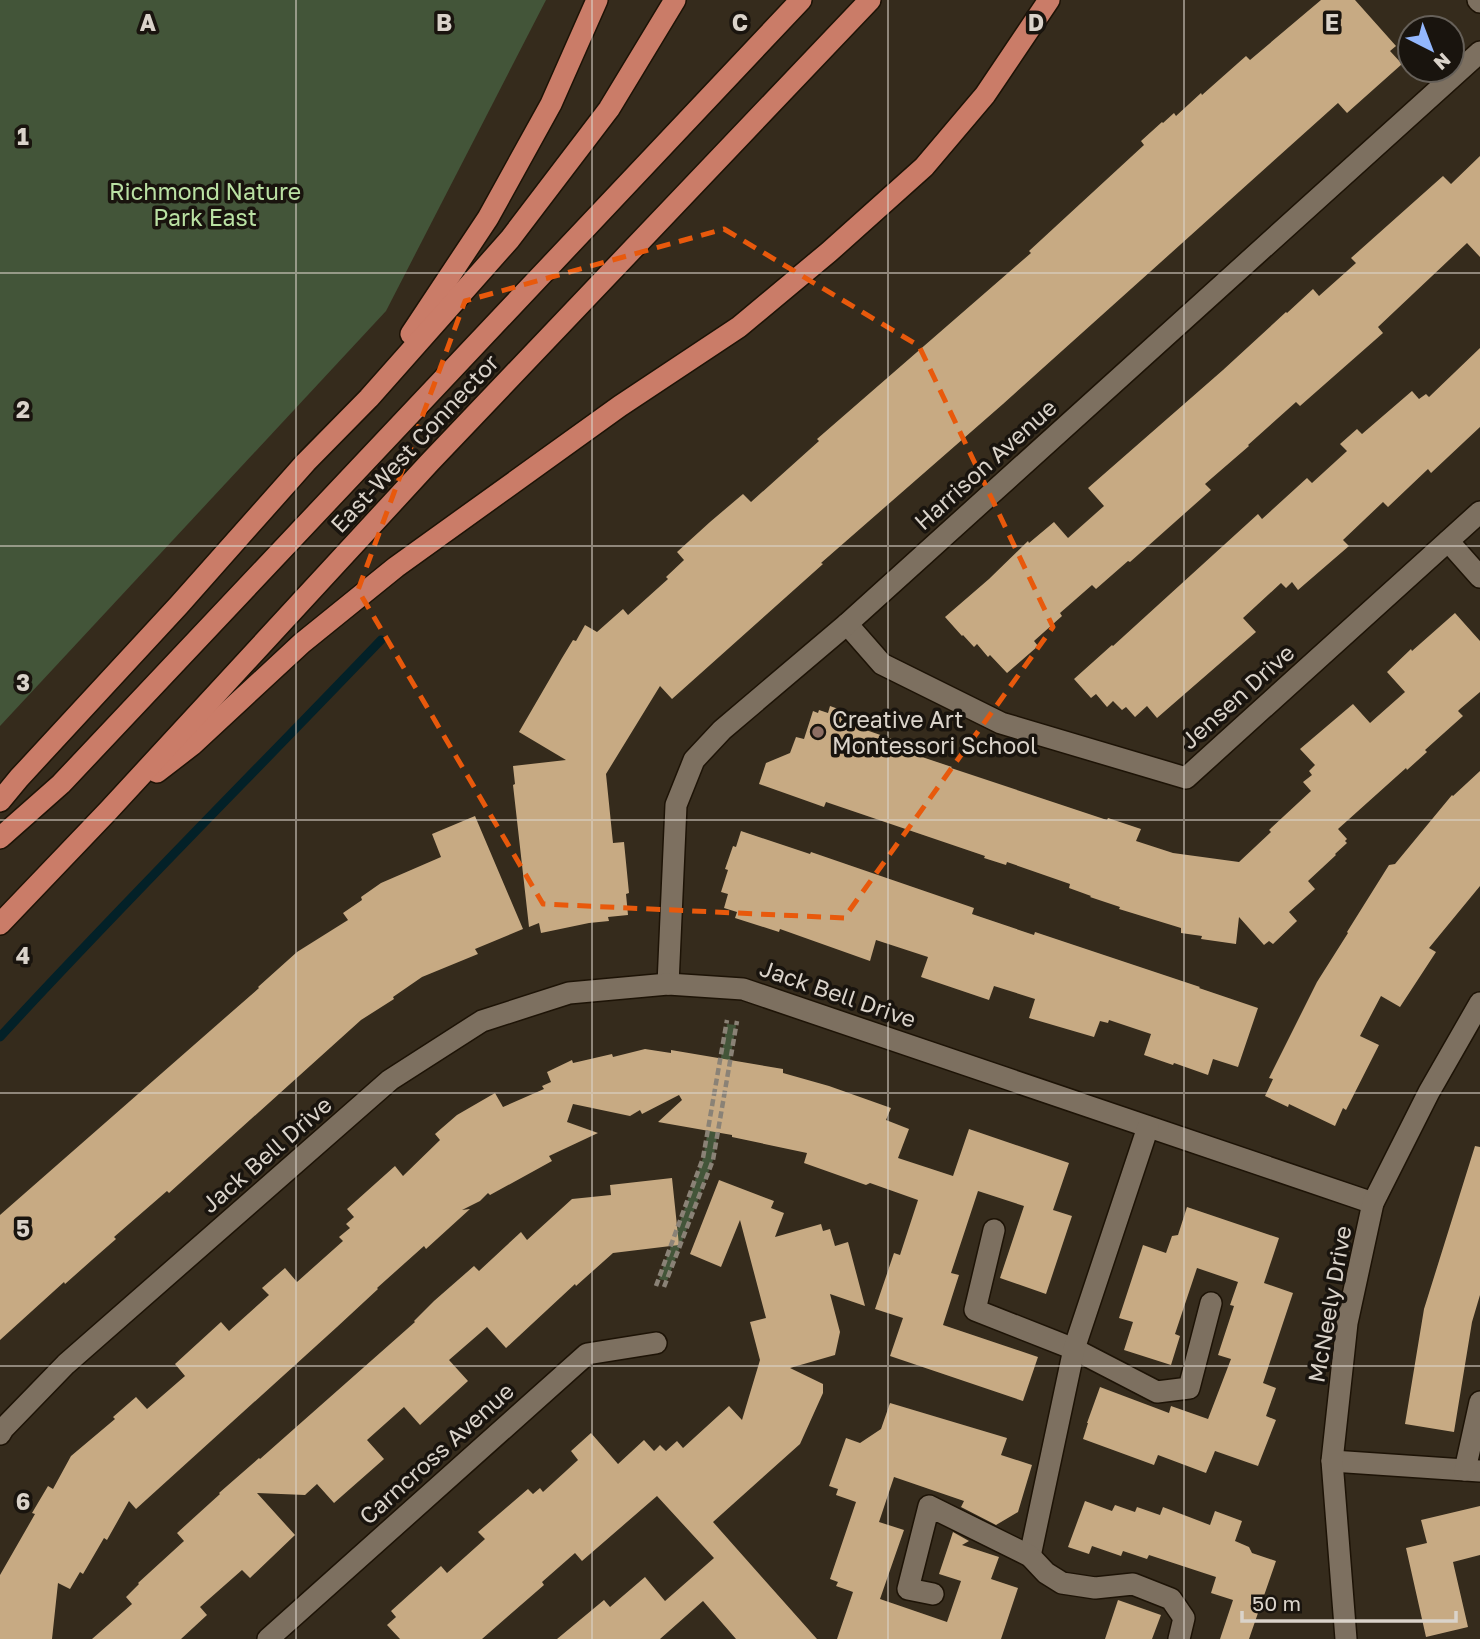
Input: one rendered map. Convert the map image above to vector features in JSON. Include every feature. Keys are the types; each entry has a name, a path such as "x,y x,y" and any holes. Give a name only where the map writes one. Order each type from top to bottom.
{"highway":[{"path":"369,398 488,218 551,104 597,0"},
{"path":"0,801 306,462 369,398 510,239 609,110 675,0"},
{"name":"East-West Connector","path":"0,838 61,784 801,0"},
{"name":"East-West Connector","path":"0,924 430,462 870,0"},
{"path":"108,810 192,745 302,643 396,567 620,406 739,327 829,252 924,167 985,95 1049,0"}],"street":[{"name":"Harrison Avenue","path":"668,984 676,805 694,760 722,730 847,624 1480,52"},
{"name":"Jensen Drive","path":"847,624 882,664 1001,723 1186,778 1480,512"},
{"path":"1448,541 1480,577"},
{"name":"Jack Bell Drive","path":"0,1434 66,1364 390,1080 482,1021 569,993 668,984 743,989 1373,1203"},
{"name":"McNeely Drive","path":"1346,1639 1332,1461 1347,1323 1373,1203 1429,1092 1480,1003"},
{"path":"1030,1556 1074,1349 1148,1127"},
{"path":"994,1230 975,1310 1074,1349 1157,1392 1189,1388 1212,1303"},
{"name":"Carncross Avenue","path":"268,1639 587,1354 656,1343"},
{"path":"1332,1461 1473,1471 1480,1402"},
{"path":"933,1594 908,1589 929,1506 1030,1556 1046,1573 1062,1583 1095,1588 1133,1584 1171,1599 1184,1618 1179,1639"}],"path":[{"path":"656,1286 704,1158 727,1020"},
{"path":"664,1287 713,1160 737,1021"}],"highlighted area":[{"path":"724,229 919,346 1053,627 844,918 543,904 358,590 465,301"}],"green space":[{"name":"Richmond Nature Park East","path":"0,0 546,0 386,311 0,726"},
{"path":"727,1024 736,1025 713,1160 667,1281 659,1279 703,1158"}],"building":[{"path":"1321,0 1355,0 1396,46 1390,51 1396,58 1396,69 1347,113 1338,103 672,699 660,686 606,774 613,843 624,842 629,893 626,894 628,915 541,933 539,923 529,927 513,766 566,760 519,732 573,640 576,641 585,625 597,632 623,609 628,615 668,579 666,577 684,560 677,552 710,522 743,494 751,502 819,441 817,439 1031,253 1029,251 1144,145 1141,141 1162,122 1174,113 1176,116 1246,56 1250,60"},
{"path":"1480,156 1480,257 1467,243 1378,327 1383,333 1300,406 1296,402 1248,445 1205,484 1211,490 1130,562 1096,589 1092,585 1060,613 1062,616 1034,641 1038,646 1007,673 977,644 974,647 945,617 1028,541 1029,543 1054,522 1068,538 1104,506 1088,488 1313,289 1319,296 1356,263 1351,258 1443,176 1451,184"},
{"path":"1480,348 1480,427 1431,473 1428,469 1388,507 1383,502 1343,540 1349,546 1298,590 1292,582 1286,588 1281,583 1243,618 1256,632 1157,718 1147,706 1135,717 1126,707 1122,710 1113,701 1107,707 1096,694 1091,698 1074,679 1258,514 1262,519 1307,478 1312,483 1347,451 1340,444 1357,429 1362,434 1412,391 1419,399 1426,394 1429,397"},
{"path":"1455,613 1480,641 1480,692 1458,711 1463,716 1425,750 1427,752 1338,829 1347,839 1347,843 1308,881 1315,889 1289,912 1297,921 1273,944 1269,941 1264,945 1239,917 1236,944 1181,933 1181,928 1119,909 1120,907 1069,888 1070,884 1007,862 1006,865 984,858 985,856 826,802 824,807 759,784 766,763 790,753 796,737 804,739 813,711 828,713 830,706 858,716 856,721 868,725 866,730 924,750 922,757 1141,829 1136,841 1173,853 1239,862 1311,791 1303,782 1312,775 1309,771 1315,765 1300,749 1353,704 1370,723 1405,692 1387,672"},
{"path":"1480,771 1480,886 1429,948 1436,952 1400,1007 1381,996 1360,1036 1379,1045 1346,1110 1343,1108 1335,1126 1289,1104 1288,1107 1265,1096 1273,1079 1269,1078 1317,982 1389,865 1395,864 1452,795"},
{"path":"475,816 523,929 475,949 478,954 422,977 361,1020 0,1340 0,1215 297,952 348,920 343,913 362,900 361,897 381,883 441,857 432,834"},
{"path":"741,831 974,908 972,914 1034,935 1035,932 1258,1008 1238,1067 1213,1059 1208,1075 1144,1055 1151,1034 1109,1020 1108,1023 1100,1021 1094,1037 1029,1018 1035,999 994,986 989,1000 921,977 928,957 876,940 870,961 780,929 779,932 735,918 737,912 724,908 728,894 721,892 728,870 725,869"},
{"path":"645,1049 671,1053 671,1050 783,1069 783,1073 891,1108 886,1120 909,1129 898,1158 953,1176 969,1129 1069,1163 1053,1210 1072,1216 1046,1294 1000,1278 1024,1206 978,1191 951,1273 959,1275 943,1325 1038,1357 1023,1401 890,1356 903,1318 875,1309 894,1253 900,1255 918,1200 804,1163 807,1153 732,1135 658,1122 682,1100 679,1095 642,1114 640,1110 630,1116 573,1104 567,1122 598,1133 549,1156 552,1161 490,1195 488,1193 480,1201 462,1210 470,1209 377,1288 136,1509 129,1501 107,1540 104,1538 83,1574 80,1572 70,1589 58,1583 52,1639 0,1639 0,1575 48,1486 53,1489 71,1456 115,1419 113,1417 136,1397 147,1409 185,1376 175,1364 221,1322 229,1331 269,1295 262,1288 285,1268 297,1282 343,1241 339,1237 350,1228 346,1224 354,1217 347,1209 395,1166 403,1176 440,1140 435,1134 457,1115 495,1093 503,1107 544,1089 542,1086 551,1082 547,1072 572,1060 573,1063 612,1054 613,1057"},
{"path":"1475,1146 1480,1147 1480,1295 1472,1322 1454,1432 1405,1424 1424,1309"},
{"path":"672,1178 679,1245 613,1253 506,1348 487,1327 449,1360 468,1381 420,1425 404,1407 367,1440 384,1459 334,1503 317,1484 305,1495 257,1493 295,1535 250,1578 242,1570 200,1607 207,1615 181,1639 92,1639 132,1604 126,1597 184,1541 177,1533 415,1322 434,1301 474,1266 479,1271 521,1232 527,1240 572,1199 611,1195 610,1185"},
{"path":"719,1180 774,1201 771,1208 784,1213 775,1237 821,1224 823,1231 830,1229 835,1246 848,1242 865,1306 830,1294 840,1332 835,1355 790,1368 823,1384 823,1393 800,1444 713,1522 817,1639 736,1639 703,1601 660,1639 557,1639 604,1600 610,1607 645,1577 665,1601 714,1558 657,1496 582,1561 575,1553 542,1582 544,1585 482,1639 400,1639 387,1625 396,1617 391,1611 441,1566 447,1573 485,1539 478,1532 528,1489 533,1494 540,1488 543,1492 578,1460 571,1451 591,1433 618,1464 644,1440 654,1451 660,1445 666,1451 677,1441 683,1448 729,1406 742,1420 760,1360 750,1322 766,1318 740,1220 721,1267 690,1254"},
{"path":"1187,1207 1279,1238 1264,1283 1293,1293 1263,1383 1276,1388 1266,1416 1276,1420 1258,1466 1215,1451 1206,1473 1158,1455 1154,1465 1083,1439 1100,1387 1169,1413 1171,1406 1208,1419 1231,1359 1218,1355 1234,1306 1230,1305 1238,1282 1197,1268 1175,1334 1180,1336 1171,1365 1124,1350 1133,1322 1119,1318 1143,1245 1166,1253 1172,1236 1178,1235"},
{"path":"890,1403 1007,1438 1001,1455 1032,1465 1018,1512 996,1525 961,1507 964,1501 894,1477 879,1522 904,1530 880,1599 947,1622 961,1581 939,1574 953,1532 969,1541 962,1545 999,1557 991,1579 1018,1588 1001,1639 837,1639 853,1592 836,1586 838,1582 830,1579 856,1502 836,1495 838,1489 829,1486 846,1438 860,1443 881,1429"},
{"path":"1085,1501 1112,1511 1115,1505 1135,1512 1137,1507 1160,1515 1163,1507 1210,1525 1215,1511 1242,1521 1235,1541 1249,1547 1252,1553 1276,1561 1249,1639 1220,1639 1233,1600 1211,1593 1216,1577 1149,1555 1147,1559 1123,1551 1121,1556 1092,1546 1089,1554 1068,1547"},
{"path":"1480,1506 1480,1555 1453,1562 1468,1627 1426,1637 1406,1548 1427,1543 1421,1520"},
{"path":"1118,1600 1161,1615 1152,1639 1105,1639"}],"waterway":[{"path":"0,1037 381,640"}],"place":[{"name":"Creative Art Montessori School","path":"818,732"}]}
